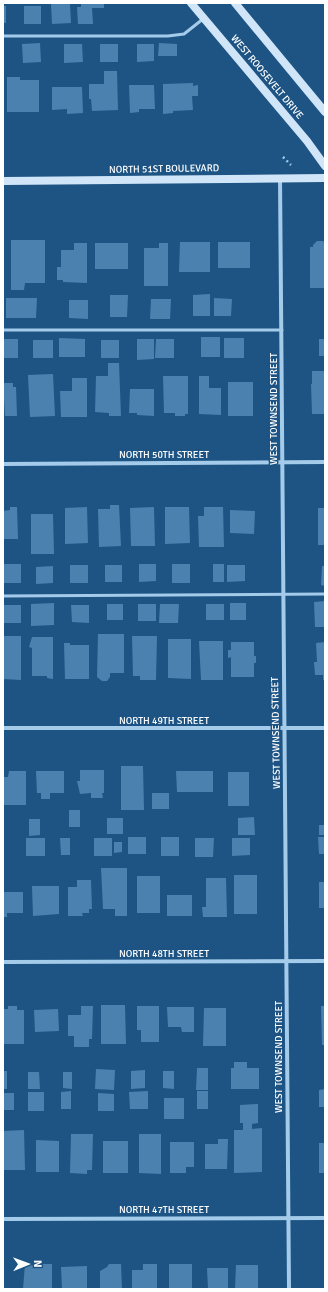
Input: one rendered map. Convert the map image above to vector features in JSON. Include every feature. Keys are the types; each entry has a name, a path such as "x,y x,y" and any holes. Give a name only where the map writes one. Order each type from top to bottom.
{"street":[{"name":"WEST ROOSEVELT DRIVE","path":"191,3 307,141 325,166"},
{"path":"235,3 325,112"},
{"name":"NORTH 51ST BOULEVARD","path":"3,181 280,177 325,178"},
{"name":"WEST TOWNSEND STREET","path":"280,177 289,1289"},
{"name":"NORTH 50TH STREET","path":"3,464 325,462"},
{"name":"NORTH 49TH STREET","path":"3,728 284,730 325,728"},
{"name":"NORTH 48TH STREET","path":"3,962 325,961"},
{"name":"NORTH 47TH STREET","path":"3,1219 325,1218"}],"lane":[{"path":"3,36 168,36 184,34 204,18"},
{"path":"3,330 282,330"},
{"path":"3,596 325,594"}],"building":[{"path":"81,3 104,3 104,8 92,8 93,24 78,24 77,7 81,7"},
{"path":"51,4 70,4 71,23 52,24"},
{"path":"3,6 6,6 6,23 3,23"},
{"path":"24,6 41,6 41,24 24,24"},
{"path":"40,43 41,62 23,63 22,44"},
{"path":"159,43 177,44 177,56 158,56"},
{"path":"64,44 82,44 83,62 64,63"},
{"path":"100,44 118,44 118,62 100,62"},
{"path":"137,44 154,44 154,61 137,62"},
{"path":"104,71 117,71 118,110 92,111 91,99 89,99 89,84 104,84"},
{"path":"7,77 20,77 20,80 39,80 39,112 7,112"},
{"path":"193,83 193,86 198,85 198,96 192,96 193,110 173,111 173,113 163,114 163,84"},
{"path":"129,85 154,85 155,109 139,109 139,112 130,113"},
{"path":"52,87 82,87 83,113 67,114 67,109 52,110"},
{"path":"11,240 45,240 45,283 25,283 24,290 11,290"},
{"path":"317,241 323,241 325,243 325,288 310,288 310,247 313,247"},
{"path":"180,242 210,242 210,272 179,272"},
{"path":"218,242 250,242 250,268 218,268"},
{"path":"74,243 87,243 87,283 63,282 63,280 57,280 57,267 61,267 61,250 74,250"},
{"path":"95,243 128,243 128,269 95,269"},
{"path":"159,243 168,243 168,286 144,286 144,248 159,248"},
{"path":"210,294 210,316 193,316 193,295"},
{"path":"110,295 128,295 127,317 110,317"},
{"path":"6,298 37,298 36,318 6,318"},
{"path":"214,298 232,299 231,316 214,316"},
{"path":"151,299 171,299 170,319 150,319"},
{"path":"69,300 88,300 88,319 69,318"},
{"path":"201,337 220,337 220,357 201,357"},
{"path":"59,338 85,339 85,357 59,357"},
{"path":"224,338 244,338 244,358 224,358"},
{"path":"3,339 18,339 18,358 3,358"},
{"path":"137,339 154,339 154,359 137,360"},
{"path":"156,339 174,339 174,358 155,358"},
{"path":"319,339 325,339 325,356 319,356"},
{"path":"33,340 53,340 53,358 33,358"},
{"path":"101,340 119,340 119,358 101,358"},
{"path":"108,363 119,363 121,416 109,416 109,413 95,412 96,376 108,376"},
{"path":"312,371 325,371 325,414 312,414"},
{"path":"53,374 55,416 30,417 28,375"},
{"path":"163,376 188,376 188,414 185,414 185,416 175,416 175,413 164,413"},
{"path":"199,376 209,376 209,388 221,388 221,415 199,414"},
{"path":"72,378 87,378 87,417 61,417 60,391 72,391"},
{"path":"228,382 253,382 253,416 228,416"},
{"path":"3,383 13,383 13,387 16,387 17,416 5,416"},
{"path":"130,389 154,389 154,416 129,413"},
{"path":"110,505 119,505 121,546 99,547 98,509 110,509"},
{"path":"10,507 17,507 18,539 3,539 3,511 10,510"},
{"path":"87,507 88,543 65,544 65,508"},
{"path":"154,507 155,546 131,546 130,508"},
{"path":"165,507 189,507 190,543 165,544"},
{"path":"204,507 223,507 224,547 199,547 198,516 204,516"},
{"path":"318,508 325,508 325,545 318,545"},
{"path":"230,510 255,511 254,534 230,533"},
{"path":"31,514 53,514 54,554 31,554"},
{"path":"3,564 21,564 21,583 3,583"},
{"path":"139,564 156,564 156,581 139,582"},
{"path":"172,564 190,564 190,583 172,583"},
{"path":"213,564 224,564 224,582 213,582"},
{"path":"70,565 88,565 88,583 70,583"},
{"path":"105,565 122,565 122,582 105,582"},
{"path":"227,565 245,565 245,581 227,582"},
{"path":"53,566 53,583 36,584 36,567"},
{"path":"322,566 325,566 325,586 321,585"},
{"path":"325,601 325,627 315,627 314,602"},
{"path":"54,603 54,625 31,626 31,604"},
{"path":"230,603 246,603 246,620 230,620"},
{"path":"107,604 123,604 123,620 107,620"},
{"path":"138,604 156,604 156,621 138,621"},
{"path":"160,604 179,604 178,623 159,623"},
{"path":"206,604 224,604 224,620 206,620"},
{"path":"3,605 21,605 21,623 3,623"},
{"path":"71,605 89,605 89,623 72,622"},
{"path":"98,634 124,634 124,673 110,673 110,677 107,681 102,681 97,677"},
{"path":"3,636 21,636 21,680 3,679"},
{"path":"132,636 157,636 156,680 140,680 140,676 133,676"},
{"path":"32,637 53,637 53,679 47,678 47,676 32,676 32,648 29,647"},
{"path":"168,639 191,639 191,679 168,678"},
{"path":"199,641 223,641 223,680 201,680"},
{"path":"231,642 254,642 254,656 256,656 256,663 254,663 254,677 231,677 231,657 228,658 228,650 231,650"},
{"path":"325,642 325,680 323,680 323,675 315,675 314,662 317,662 316,643"},
{"path":"64,643 70,643 70,645 89,645 89,679 65,679"},
{"path":"121,766 143,766 144,810 121,810"},
{"path":"80,770 104,770 103,798 91,798 91,793 80,794 77,781 80,781"},
{"path":"9,771 26,771 26,805 3,805 3,777 8,777"},
{"path":"36,771 64,771 64,793 50,793 50,799 41,799 41,793 37,793"},
{"path":"176,771 213,771 213,792 177,792"},
{"path":"228,772 249,772 249,806 228,806"},
{"path":"152,793 169,793 169,809 152,809"},
{"path":"69,810 80,810 80,827 69,827"},
{"path":"254,817 255,835 238,835 238,818"},
{"path":"107,818 123,818 123,834 107,834"},
{"path":"29,819 40,819 40,835 29,836"},
{"path":"319,825 325,825 325,835 319,835"},
{"path":"128,837 146,837 146,854 128,854"},
{"path":"161,837 179,837 179,856 161,856"},
{"path":"318,837 325,837 325,854 319,854"},
{"path":"26,838 45,838 45,856 26,856"},
{"path":"60,838 70,838 70,855 61,855"},
{"path":"94,838 112,838 112,856 94,856"},
{"path":"195,838 214,838 213,857 195,857"},
{"path":"232,838 250,838 250,855 232,856"},
{"path":"114,842 122,842 122,852 114,853"},
{"path":"101,868 127,868 127,916 115,916 115,909 103,909"},
{"path":"234,875 257,875 257,914 234,914"},
{"path":"137,876 160,876 160,913 137,913"},
{"path":"206,878 226,878 227,917 203,917 202,907 206,907"},
{"path":"77,880 91,880 92,909 89,909 89,913 82,913 83,916 68,916 68,887 77,887"},
{"path":"319,882 325,882 325,908 319,908"},
{"path":"32,886 59,886 59,914 33,916"},
{"path":"3,892 23,892 23,913 7,913 7,917 3,917"},
{"path":"167,895 192,895 192,916 167,916"},
{"path":"101,1005 125,1005 126,1044 101,1044"},
{"path":"8,1006 17,1006 17,1010 24,1010 24,1044 3,1044 3,1009 8,1009"},
{"path":"81,1006 93,1006 92,1039 89,1039 89,1047 74,1047 74,1036 68,1036 68,1015 81,1015"},
{"path":"137,1006 159,1006 159,1042 141,1042 141,1030 137,1030"},
{"path":"321,1006 325,1006 325,1045 322,1045"},
{"path":"167,1007 194,1007 194,1032 182,1032 181,1027 168,1027"},
{"path":"204,1008 226,1008 226,1046 203,1046"},
{"path":"58,1009 59,1031 35,1032 34,1010"},
{"path":"234,1062 247,1062 247,1068 259,1068 259,1089 231,1089 231,1068 234,1068"},
{"path":"197,1068 208,1068 208,1090 196,1090"},
{"path":"96,1069 115,1070 114,1090 95,1089"},
{"path":"145,1070 145,1088 131,1089 131,1071"},
{"path":"3,1071 7,1071 7,1089 3,1089"},
{"path":"163,1071 174,1071 174,1089 163,1088"},
{"path":"28,1072 39,1072 40,1089 28,1089"},
{"path":"63,1072 72,1072 72,1089 63,1088"},
{"path":"325,1089 325,1107 319,1107 319,1090"},
{"path":"71,1091 71,1109 61,1109 61,1092"},
{"path":"148,1091 148,1109 130,1109 129,1092"},
{"path":"197,1091 208,1091 208,1109 197,1109"},
{"path":"28,1092 44,1092 44,1111 28,1111"},
{"path":"3,1093 14,1093 14,1110 3,1110"},
{"path":"98,1093 114,1094 114,1111 98,1111"},
{"path":"164,1098 184,1098 184,1119 164,1119"},
{"path":"258,1104 258,1123 252,1124 252,1129 262,1128 262,1172 234,1173 234,1130 243,1130 243,1123 240,1123 240,1105"},
{"path":"24,1130 25,1170 3,1170 3,1131"},
{"path":"71,1134 93,1134 92,1170 87,1170 87,1174 70,1173"},
{"path":"139,1134 161,1134 161,1174 139,1173"},
{"path":"218,1139 228,1139 227,1169 205,1169 205,1144 218,1144"},
{"path":"36,1140 59,1141 59,1172 36,1172"},
{"path":"103,1141 128,1141 128,1173 103,1173"},
{"path":"170,1142 194,1142 194,1167 186,1167 186,1173 170,1173"},
{"path":"319,1143 325,1143 325,1173 319,1173"},
{"path":"25,1264 52,1264 52,1289 23,1289"},
{"path":"109,1264 121,1264 122,1289 100,1289 100,1271"},
{"path":"143,1264 157,1264 157,1289 132,1289 132,1270 143,1270"},
{"path":"169,1264 192,1264 192,1289 169,1289"},
{"path":"236,1265 258,1265 258,1289 235,1289"},
{"path":"87,1266 87,1289 62,1289 61,1267"},
{"path":"207,1268 228,1268 228,1289 208,1289"}]}
